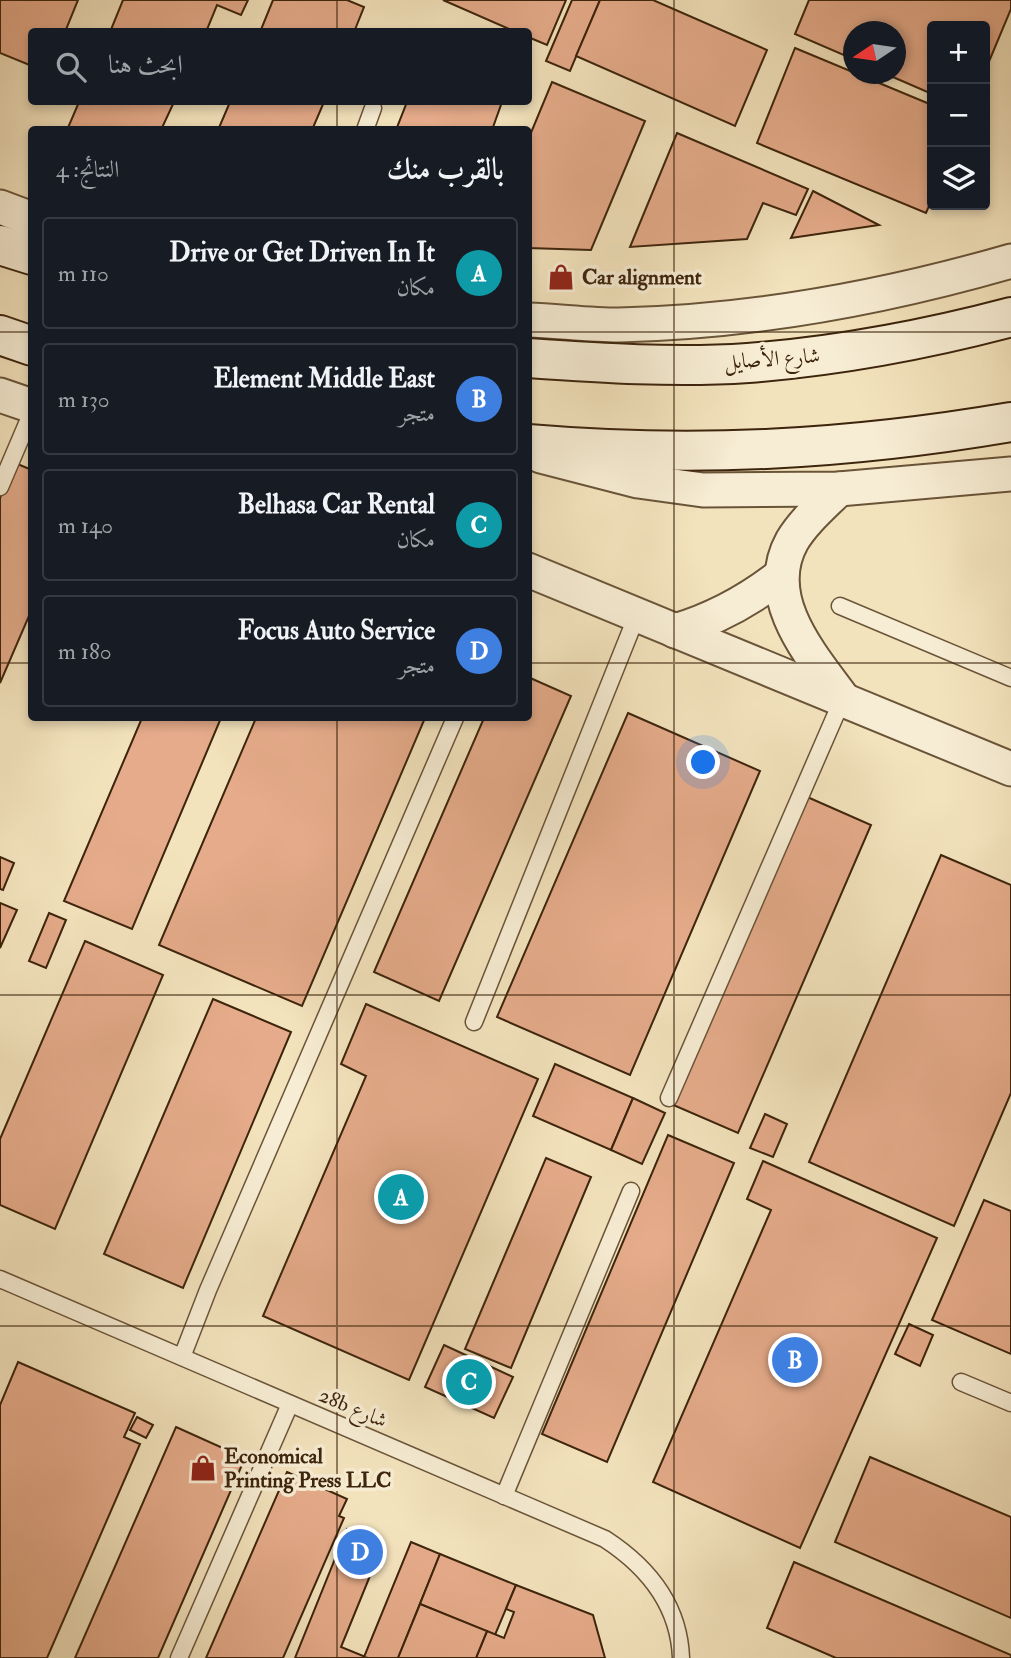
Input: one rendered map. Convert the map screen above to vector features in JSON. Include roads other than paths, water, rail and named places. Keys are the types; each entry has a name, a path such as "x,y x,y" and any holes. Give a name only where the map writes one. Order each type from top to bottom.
{"main road":[{"path":"0,245 28,254"},
{"name":"شارع الأصايل","path":"532,358 674,364 745,363 817,357 957,332 1011,317"},
{"path":"0,335 28,345"},
{"path":"532,444 594,450 707,452 821,447 934,436 1011,422"}],"street":[{"path":"0,207 28,218"},
{"path":"532,320 616,325 753,315 822,306 889,293 1011,261"},
{"path":"0,395 28,407"},
{"path":"532,454 638,481 703,490 839,489 1011,474"},
{"path":"839,489 792,541 780,576 787,608 800,639 843,698"},
{"path":"532,572 1011,769"},
{"path":"675,631 731,610 780,576"}],"lane":[{"path":"366,126 373,108"},
{"path":"0,487 28,419"},
{"path":"840,606 1011,678"},
{"path":"474,1022 636,615"},
{"path":"669,1098 843,698"},
{"path":"182,1357 454,721"},
{"path":"504,1496 631,1191"},
{"name":"28b شارع","path":"0,1279 605,1539 627,1553 651,1576 669,1604 680,1639 681,1658"},
{"path":"961,1382 1011,1403"},
{"path":"179,1658 290,1404"}],"place":[{"name":"Car alignment","path":"561,277"},
{"name":"Drive or Get Driven In It","path":"401,1197"},
{"name":"Element Middle East","path":"795,1360"},
{"name":"Belhasa Car Rental","path":"469,1382"},
{"name":"Economical Printing Press LLC","path":"203,1468"},
{"name":"Focus Auto Service","path":"360,1552"}]}
